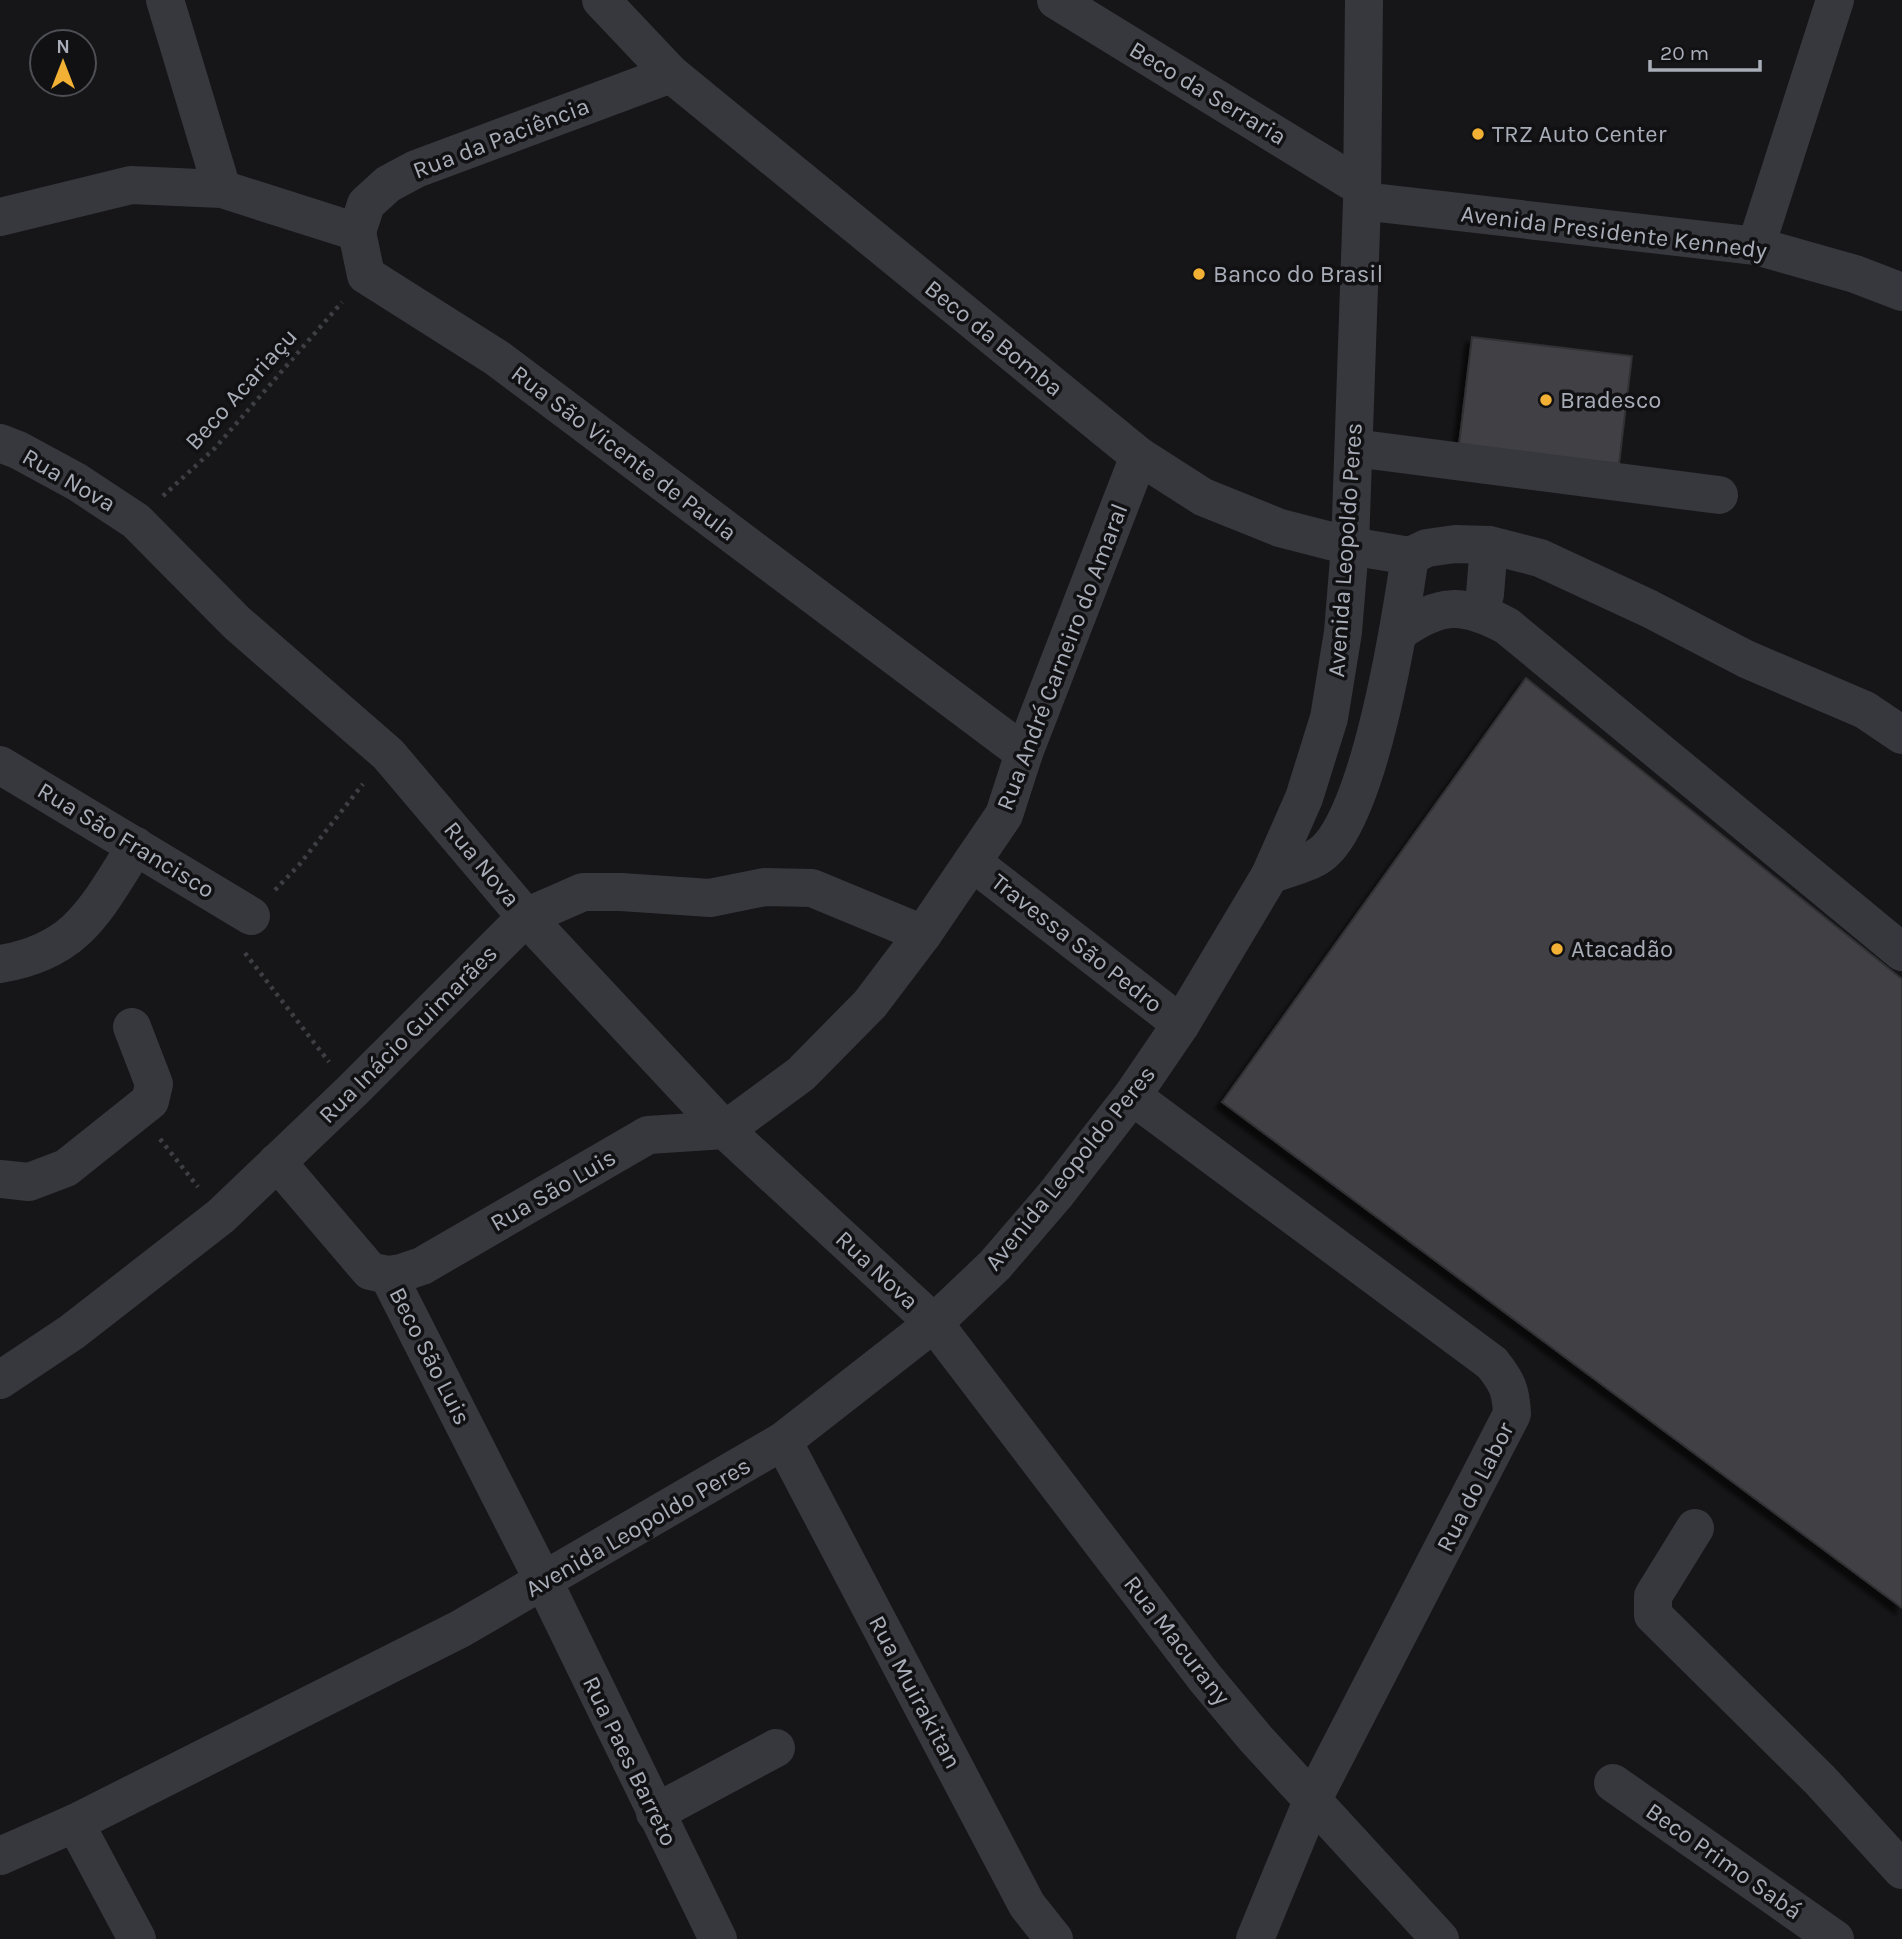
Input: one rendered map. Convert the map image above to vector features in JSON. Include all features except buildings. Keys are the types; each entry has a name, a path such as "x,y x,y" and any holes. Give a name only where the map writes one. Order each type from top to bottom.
{"street":[{"path":"165,0 222,189"},
{"name":"Beco da Bomba","path":"601,0 671,74 1139,456 1203,497 1280,528 1350,546 1410,556"},
{"name":"Beco da Serraria","path":"1056,0 1362,194"},
{"name":"Avenida Leopoldo Peres","path":"0,1856 75,1823 460,1629 783,1441 934,1323 995,1265 1056,1194 1132,1096 1181,1024 1270,875 1304,798 1329,718 1343,632 1350,546 1362,194 1364,0"},
{"path":"1756,246 1835,0"},
{"name":"Rua da Paciência","path":"357,232 366,204 388,184 416,169 671,74"},
{"path":"0,217 131,185 222,189 357,232 366,275"},
{"name":"Avenida Presidente Kennedy","path":"1362,194 1756,246 1855,274 1902,292"},
{"name":"Rua São Vicente de Paula","path":"366,275 497,358 1024,753"},
{"name":"Rua Nova","path":"0,443 77,482 136,521 237,623 388,754 526,917 725,1130 934,1323"},
{"path":"1354,448 1718,495"},
{"name":"Rua André Carneiro do Amaral","path":"725,1130 800,1074 870,1004 923,934 1004,815 1024,753 1139,456"},
{"path":"1270,875 1321,855 1339,833 1364,780 1399,632 1410,556 1427,548 1455,544 1489,545 1540,558 1746,659 1865,710 1902,735"},
{"path":"1479,612 1485,594 1489,545"},
{"path":"1399,632 1420,617 1450,609 1479,612 1520,636 1902,953"},
{"name":"Rua São Francisco","path":"0,765 251,916"},
{"path":"0,964 48,951 73,934 100,902 136,846"},
{"name":"Travessa São Pedro","path":"972,862 1181,1024"},
{"name":"Rua Inácio Guimarães","path":"0,1380 72,1332 200,1235 352,1091 526,917 583,892 710,898 765,887 812,888 923,934"},
{"path":"0,1179 29,1182 66,1168 150,1101 154,1084 132,1027"},
{"name":"Rua do Labor","path":"1132,1096 1492,1363 1507,1382 1511,1398 1512,1414 1312,1801 1255,1939"},
{"name":"Rua São Luis","path":"388,1275 422,1266 648,1135 725,1130"},
{"name":"Beco São Luis","path":"277,1162 370,1271 388,1275 544,1582"},
{"name":"Rua Macurany","path":"934,1323 1205,1678 1256,1739 1440,1939"},
{"name":"Rua Muirakitan","path":"783,1441 1027,1905 1054,1939"},
{"path":"1695,1528 1653,1596 1653,1615 1820,1780 1902,1870"},
{"name":"Rua Paes Barreto","path":"544,1582 718,1939"},
{"path":"655,1813 776,1748"},
{"name":"Beco Primo Sabá","path":"1613,1783 1835,1939"},
{"path":"75,1823 136,1939"}],"path":[{"name":"Beco Acariaçu","path":"136,521 215,448 366,275"},
{"path":"352,1091 245,956 241,935 251,916 299,865 388,754"}],"place":[{"name":"TRZ Auto Center","path":"1478,134"},
{"name":"Banco do Brasil","path":"1199,274"},
{"name":"Bradesco","path":"1546,400"},
{"name":"Atacadão","path":"1557,949"}]}
